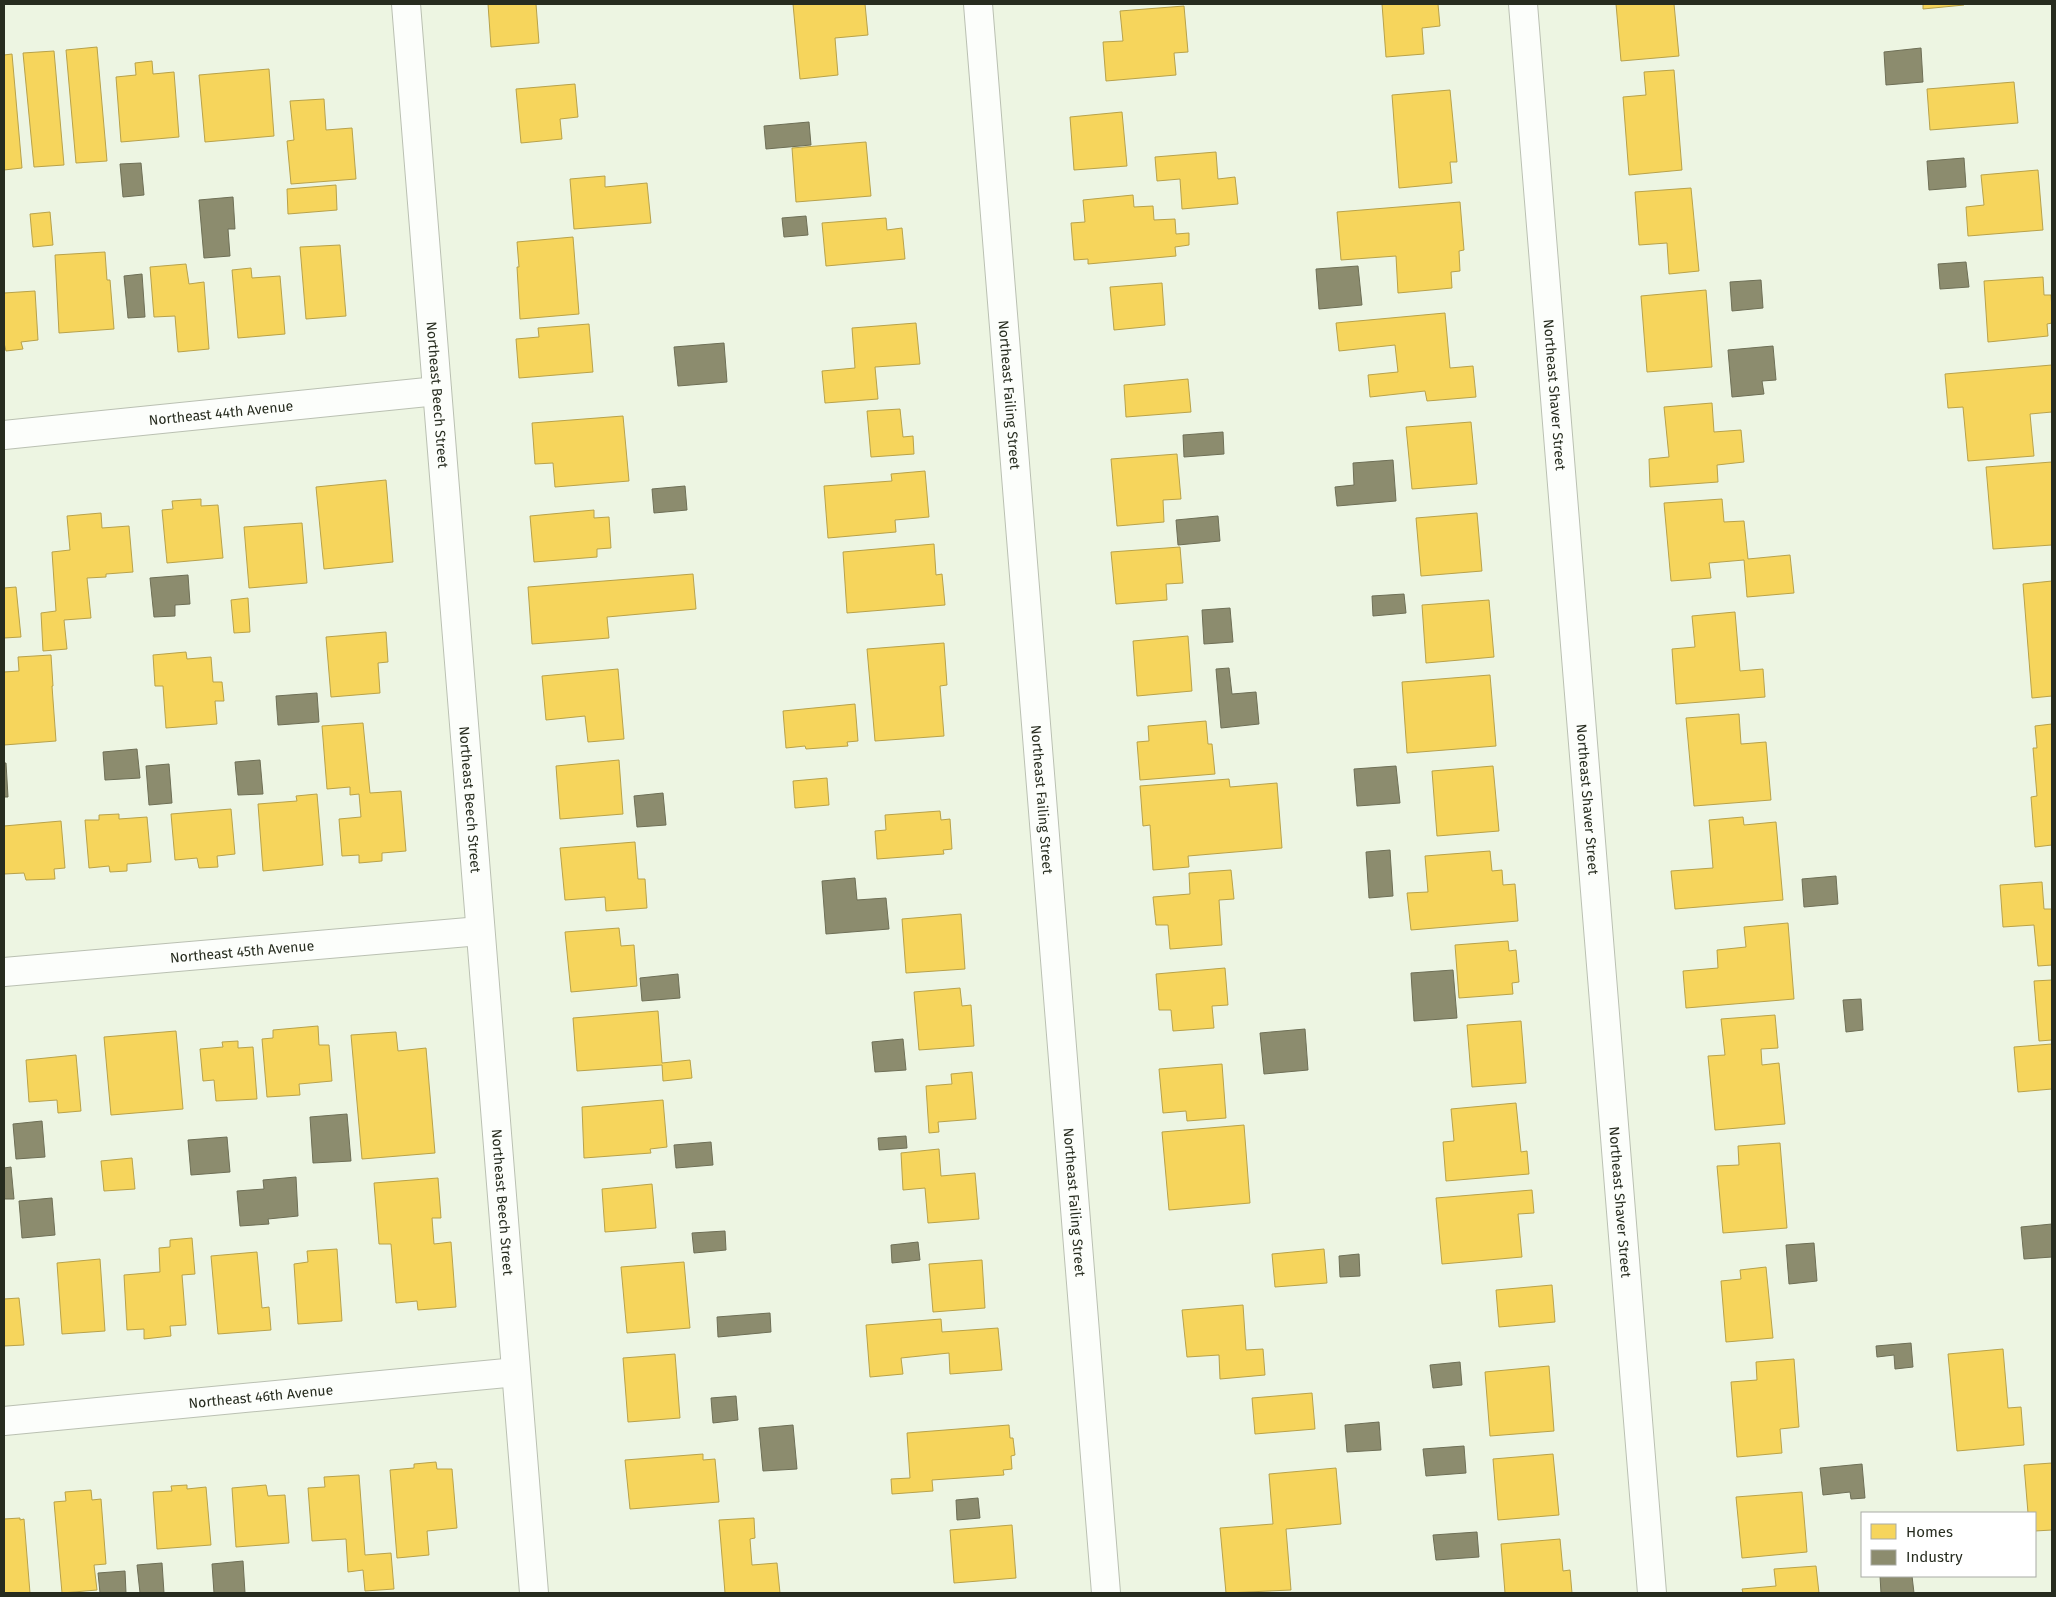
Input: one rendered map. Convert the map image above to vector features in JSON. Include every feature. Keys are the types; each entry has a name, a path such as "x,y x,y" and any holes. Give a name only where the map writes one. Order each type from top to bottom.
{"street":[{"name":"Northeast Beech Street","path":"406,4 534,1593"},
{"name":"Northeast Failing Street","path":"978,4 1106,1593"},
{"name":"Northeast Shaver Street","path":"1524,4 1652,1593"},
{"name":"Northeast 44th Avenue","path":"4,435 437,391"},
{"name":"Northeast 45th Avenue","path":"4,972 480,931"},
{"name":"Northeast 46th Avenue","path":"4,1421 516,1372"}],"building: Homes":[{"path":"488,4 536,4 539,43 491,47"},
{"path":"793,4 865,4 868,35 835,38 838,75 800,79"},
{"path":"1382,4 1438,4 1440,26 1422,28 1424,54 1386,57"},
{"path":"1616,4 1674,4 1679,56 1621,61"},
{"path":"1923,4 1964,4 1964,5 1923,9"},
{"path":"1184,6 1188,52 1174,53 1176,75 1106,81 1103,42 1123,41 1120,11"},
{"path":"97,47 107,161 76,163 66,50"},
{"path":"54,51 64,165 34,167 23,53"},
{"path":"12,54 22,168 4,170 4,55"},
{"path":"152,61 153,74 174,72 179,137 121,142 116,77 136,75 135,63"},
{"path":"269,69 274,136 205,142 199,75"},
{"path":"1674,70 1682,170 1629,175 1623,97 1646,95 1644,72"},
{"path":"2014,82 2018,123 1930,130 1927,89"},
{"path":"575,84 578,117 560,119 562,139 521,143 516,89"},
{"path":"1450,90 1457,162 1450,162 1452,183 1399,188 1392,95"},
{"path":"324,99 326,130 352,128 356,179 291,184 287,141 294,140 290,101"},
{"path":"1122,112 1127,166 1074,170 1070,117"},
{"path":"866,142 871,196 796,202 792,148"},
{"path":"1216,152 1218,179 1235,177 1238,204 1182,209 1180,179 1157,181 1155,157"},
{"path":"2038,170 2043,230 1968,236 1966,207 1984,205 1981,175"},
{"path":"605,176 605,187 647,183 651,223 574,229 570,179"},
{"path":"336,185 337,210 288,214 287,189"},
{"path":"1691,188 1699,271 1669,274 1667,243 1639,245 1635,192"},
{"path":"1133,195 1134,207 1153,206 1154,220 1175,219 1176,234 1189,233 1189,245 1175,247 1176,256 1088,264 1088,259 1074,260 1071,223 1085,222 1083,200"},
{"path":"1460,202 1464,250 1459,251 1460,271 1451,272 1452,288 1398,293 1396,256 1341,260 1337,212"},
{"path":"50,212 53,245 33,247 30,214"},
{"path":"886,218 887,230 902,228 905,259 826,266 822,223"},
{"path":"573,237 579,314 520,319 517,242"},
{"path":"340,245 346,316 306,319 300,247"},
{"path":"105,252 107,280 110,280 114,329 59,333 55,255"},
{"path":"186,264 189,284 204,282 209,349 178,352 175,316 154,317 150,267"},
{"path":"251,268 252,278 280,276 285,334 238,338 232,270"},
{"path":"2043,277 2044,295 2051,295 2052,323 2047,324 2048,336 1988,342 1984,281"},
{"path":"1162,283 1165,325 1114,330 1110,287"},
{"path":"1706,290 1712,367 1647,372 1641,296"},
{"path":"35,291 38,340 21,342 23,349 6,351 4,343 4,293"},
{"path":"1445,313 1450,368 1473,366 1476,397 1427,401 1425,391 1370,397 1368,375 1398,372 1395,345 1339,351 1336,323"},
{"path":"916,323 920,364 875,367 878,399 825,403 822,371 855,368 852,328"},
{"path":"589,324 593,372 519,378 516,339 539,337 538,328"},
{"path":"2052,365 2052,412 2030,414 2034,456 1968,461 1963,407 1948,408 1945,374"},
{"path":"1188,379 1191,412 1126,417 1124,385"},
{"path":"1712,403 1714,432 1741,430 1744,462 1717,465 1718,482 1650,487 1649,459 1669,457 1664,407"},
{"path":"900,409 903,437 913,436 914,454 871,457 867,411"},
{"path":"623,416 629,481 555,487 553,463 535,464 532,423"},
{"path":"1471,422 1477,484 1412,489 1406,427"},
{"path":"1177,454 1181,499 1163,500 1164,522 1117,526 1111,459"},
{"path":"2052,462 2052,545 1993,549 1986,467"},
{"path":"925,471 929,517 895,520 896,532 828,538 824,486 892,481 891,474"},
{"path":"386,480 393,562 324,569 316,487"},
{"path":"201,499 201,506 218,505 223,558 167,563 162,510 173,509 172,501"},
{"path":"1722,499 1724,522 1744,521 1748,559 1790,555 1794,593 1747,597 1744,560 1709,563 1711,578 1671,581 1664,503"},
{"path":"594,510 594,518 609,517 611,548 597,549 597,557 534,562 530,516"},
{"path":"101,513 102,528 129,526 133,572 106,574 106,577 87,578 91,618 64,620 67,649 43,651 41,613 56,611 52,552 70,550 67,516"},
{"path":"1477,513 1482,571 1421,576 1416,518"},
{"path":"302,523 307,583 249,588 244,527"},
{"path":"934,544 936,575 942,574 945,605 847,613 843,552"},
{"path":"1180,547 1183,583 1166,584 1167,600 1116,604 1111,552"},
{"path":"693,574 696,609 607,617 609,638 532,644 528,587"},
{"path":"2052,581 2052,696 2032,698 2023,584"},
{"path":"16,587 21,637 4,638 4,588"},
{"path":"248,598 250,632 234,633 231,600"},
{"path":"1489,600 1494,657 1426,663 1422,605"},
{"path":"1735,612 1740,671 1763,669 1765,697 1676,704 1672,649 1695,647 1692,616"},
{"path":"386,632 388,662 378,663 380,693 331,697 326,637"},
{"path":"1188,636 1192,691 1137,696 1133,641"},
{"path":"944,643 947,685 940,686 944,736 875,741 867,649"},
{"path":"186,652 187,659 211,657 213,682 222,682 224,701 215,701 217,724 166,728 163,686 155,686 153,655"},
{"path":"51,655 56,741 4,745 4,672 19,671 18,657"},
{"path":"618,669 624,739 588,742 585,716 546,720 542,676"},
{"path":"1490,675 1496,746 1407,753 1402,682"},
{"path":"855,704 858,741 847,742 848,746 806,749 805,746 786,748 783,711"},
{"path":"1739,714 1741,744 1766,742 1771,800 1694,806 1686,718"},
{"path":"1206,721 1208,744 1212,744 1215,774 1140,780 1137,742 1149,741 1148,726"},
{"path":"363,723 370,793 401,791 406,851 382,853 382,861 359,863 359,855 342,856 339,819 361,817 359,794 350,795 350,787 327,789 322,726"},
{"path":"2052,724 2052,845 2035,847 2031,797 2037,796 2033,748 2037,748 2035,726"},
{"path":"619,760 623,814 560,819 556,766"},
{"path":"1493,766 1499,831 1437,836 1432,771"},
{"path":"827,778 829,805 795,808 793,781"},
{"path":"1229,779 1230,787 1277,783 1282,848 1188,856 1189,867 1153,870 1150,825 1143,826 1140,786"},
{"path":"317,794 323,865 263,871 258,804 297,801 296,796"},
{"path":"231,809 235,854 217,856 218,867 199,868 197,858 175,860 171,814"},
{"path":"940,811 941,820 950,819 952,849 943,850 944,854 877,859 875,831 886,830 885,815"},
{"path":"119,814 119,819 147,817 151,862 127,864 127,871 110,872 109,866 89,868 85,820 99,820 99,815"},
{"path":"1743,817 1744,825 1776,822 1783,900 1675,909 1671,871 1713,868 1709,820"},
{"path":"61,821 65,868 54,869 55,879 26,880 24,873 4,874 4,826"},
{"path":"635,842 638,879 645,879 647,908 606,911 605,897 565,900 560,848"},
{"path":"1490,851 1492,871 1502,870 1503,885 1515,884 1518,921 1411,930 1407,893 1428,892 1425,856"},
{"path":"1231,870 1234,899 1219,900 1222,945 1170,949 1168,925 1156,925 1153,897 1190,894 1189,873"},
{"path":"2042,882 2044,909 2052,909 2052,965 2038,966 2034,925 2003,927 2000,885"},
{"path":"961,914 965,969 906,973 902,919"},
{"path":"1788,923 1794,999 1686,1008 1683,971 1718,968 1717,950 1746,947 1744,927"},
{"path":"619,928 621,946 634,945 637,986 571,992 565,932"},
{"path":"1508,941 1509,951 1516,950 1519,982 1512,983 1513,994 1459,998 1455,945"},
{"path":"1225,968 1228,1005 1212,1006 1214,1028 1173,1031 1171,1010 1159,1010 1156,974"},
{"path":"2052,980 2052,1040 2039,1041 2034,981"},
{"path":"960,988 962,1006 971,1005 974,1046 919,1050 914,992"},
{"path":"658,1011 662,1063 690,1060 692,1078 663,1081 662,1065 577,1071 573,1018"},
{"path":"1775,1015 1778,1048 1761,1049 1762,1065 1779,1063 1785,1124 1715,1130 1708,1056 1725,1055 1721,1019"},
{"path":"1521,1021 1526,1083 1472,1087 1467,1025"},
{"path":"318,1026 319,1045 329,1045 332,1081 299,1084 300,1095 267,1097 262,1039 273,1038 273,1030"},
{"path":"176,1031 183,1109 111,1115 104,1037"},
{"path":"396,1032 398,1051 426,1048 435,1153 362,1159 351,1035"},
{"path":"238,1041 238,1048 253,1047 257,1099 216,1101 214,1080 203,1081 200,1049 223,1047 222,1042"},
{"path":"2052,1044 2052,1089 2018,1092 2014,1047"},
{"path":"76,1055 81,1111 58,1113 57,1100 29,1102 26,1060"},
{"path":"1222,1064 1226,1118 1187,1121 1186,1111 1163,1113 1159,1069"},
{"path":"972,1072 976,1119 938,1122 939,1132 929,1133 926,1086 952,1084 951,1074"},
{"path":"663,1100 667,1147 650,1149 651,1153 584,1158 582,1107"},
{"path":"1516,1103 1521,1152 1527,1151 1529,1174 1446,1181 1443,1142 1454,1141 1451,1109"},
{"path":"1244,1125 1250,1203 1169,1210 1162,1132"},
{"path":"1780,1143 1787,1228 1723,1233 1717,1166 1739,1165 1738,1146"},
{"path":"939,1149 941,1176 975,1173 979,1219 928,1223 925,1188 903,1190 901,1153"},
{"path":"132,1158 135,1189 104,1191 101,1161"},
{"path":"438,1178 441,1218 432,1218 434,1244 451,1242 456,1307 418,1310 417,1301 396,1303 391,1244 379,1244 374,1183"},
{"path":"652,1184 656,1228 605,1232 602,1189"},
{"path":"1532,1190 1534,1213 1518,1214 1522,1257 1442,1264 1436,1198"},
{"path":"192,1238 195,1274 182,1275 186,1325 170,1326 171,1336 144,1339 144,1329 127,1330 124,1275 160,1272 159,1248 170,1247 170,1240"},
{"path":"337,1249 342,1321 298,1324 294,1264 308,1262 307,1251"},
{"path":"1324,1249 1327,1283 1275,1287 1272,1254"},
{"path":"257,1252 262,1308 269,1307 271,1330 218,1334 211,1256"},
{"path":"100,1259 105,1331 62,1334 57,1263"},
{"path":"982,1260 985,1308 933,1312 929,1264"},
{"path":"684,1262 690,1328 627,1333 621,1267"},
{"path":"1766,1267 1773,1338 1726,1342 1721,1281 1741,1279 1740,1270"},
{"path":"1552,1285 1555,1322 1499,1327 1496,1290"},
{"path":"19,1298 24,1345 4,1346 4,1299"},
{"path":"1243,1305 1246,1350 1263,1349 1265,1375 1220,1379 1219,1355 1187,1357 1182,1310"},
{"path":"941,1319 942,1332 998,1328 1002,1370 950,1374 949,1353 901,1358 903,1374 870,1377 866,1325"},
{"path":"2003,1349 2008,1408 2021,1407 2024,1445 1957,1451 1948,1354"},
{"path":"675,1354 680,1418 628,1422 623,1358"},
{"path":"1794,1359 1799,1427 1780,1429 1782,1453 1737,1457 1731,1382 1757,1380 1756,1362"},
{"path":"1549,1366 1554,1431 1490,1436 1485,1372"},
{"path":"1312,1393 1315,1429 1255,1434 1252,1398"},
{"path":"1009,1425 1010,1438 1013,1438 1015,1455 1011,1456 1012,1469 1003,1470 1004,1475 932,1480 933,1491 892,1494 891,1479 910,1478 907,1433"},
{"path":"703,1454 703,1460 715,1459 719,1502 630,1509 625,1460"},
{"path":"1553,1454 1559,1515 1498,1520 1493,1459"},
{"path":"436,1462 437,1469 452,1469 457,1528 427,1531 429,1555 397,1558 390,1470 414,1468 414,1464"},
{"path":"2052,1463 2052,1530 2036,1531 2036,1512 2028,1512 2024,1465"},
{"path":"1336,1468 1341,1524 1286,1529 1291,1590 1226,1593 1220,1528 1273,1524 1269,1474"},
{"path":"359,1475 365,1555 391,1553 394,1589 365,1591 363,1570 348,1572 346,1539 312,1541 308,1488 325,1487 324,1477"},
{"path":"187,1485 187,1489 206,1487 211,1545 157,1549 153,1492 172,1491 171,1486"},
{"path":"266,1485 268,1496 285,1495 289,1543 236,1547 232,1488"},
{"path":"91,1490 92,1500 101,1499 106,1564 94,1565 97,1590 62,1593 54,1502 66,1501 65,1492"},
{"path":"1802,1492 1807,1552 1742,1558 1736,1497"},
{"path":"20,1518 20,1520 24,1519 30,1593 4,1593 4,1519"},
{"path":"754,1518 755,1538 750,1539 752,1565 777,1563 780,1593 725,1593 719,1520"},
{"path":"1012,1525 1016,1578 954,1583 950,1530"},
{"path":"1560,1539 1563,1571 1570,1570 1572,1593 1505,1593 1501,1544"},
{"path":"1816,1566 1819,1593 1743,1593 1742,1589 1776,1586 1774,1569"}],"building: Industry":[{"path":"1921,48 1923,82 1886,85 1884,52"},
{"path":"809,122 811,145 766,149 764,126"},
{"path":"1964,158 1966,187 1929,190 1927,161"},
{"path":"141,163 144,195 123,197 120,164"},
{"path":"233,197 235,229 228,229 230,256 204,258 199,200"},
{"path":"806,216 808,235 784,237 782,218"},
{"path":"1966,262 1969,287 1940,289 1938,264"},
{"path":"1358,266 1362,305 1319,309 1316,269"},
{"path":"142,274 145,317 128,318 124,276"},
{"path":"1761,280 1763,308 1732,311 1730,282"},
{"path":"724,343 727,382 678,386 674,347"},
{"path":"1773,346 1776,380 1762,381 1764,394 1732,397 1728,350"},
{"path":"1223,432 1224,454 1184,457 1183,435"},
{"path":"1393,460 1396,501 1337,506 1335,487 1354,485 1353,463"},
{"path":"685,486 687,510 654,513 652,489"},
{"path":"1218,516 1220,541 1178,545 1176,520"},
{"path":"188,575 190,604 175,605 175,616 154,617 150,578"},
{"path":"1404,594 1406,613 1373,616 1372,596"},
{"path":"1230,608 1233,642 1204,644 1202,610"},
{"path":"1229,668 1232,694 1256,692 1259,724 1221,728 1216,669"},
{"path":"317,693 319,722 278,725 276,696"},
{"path":"137,749 140,778 105,780 103,752"},
{"path":"260,760 263,794 238,795 235,762"},
{"path":"4,763 6,763 8,797 4,797"},
{"path":"169,764 172,803 149,805 146,766"},
{"path":"1396,766 1400,803 1357,806 1354,769"},
{"path":"663,793 666,825 637,827 634,796"},
{"path":"1390,850 1393,896 1369,898 1366,852"},
{"path":"1836,876 1838,904 1804,907 1802,879"},
{"path":"855,878 857,900 886,898 889,929 826,934 822,881"},
{"path":"1453,970 1457,1018 1414,1021 1411,973"},
{"path":"678,974 680,998 642,1001 640,978"},
{"path":"1861,999 1863,1030 1846,1032 1843,1000"},
{"path":"1305,1029 1308,1070 1264,1074 1260,1033"},
{"path":"903,1039 906,1070 875,1072 872,1042"},
{"path":"347,1114 351,1161 313,1163 310,1117"},
{"path":"42,1121 45,1157 16,1159 13,1124"},
{"path":"906,1136 907,1148 879,1150 878,1138"},
{"path":"227,1137 230,1172 191,1175 188,1140"},
{"path":"711,1142 713,1165 676,1168 674,1145"},
{"path":"11,1167 14,1199 4,1199 4,1168"},
{"path":"296,1177 298,1216 268,1219 269,1224 240,1226 237,1191 264,1189 263,1180"},
{"path":"52,1198 55,1235 22,1238 19,1201"},
{"path":"2052,1224 2052,1257 2024,1259 2021,1227"},
{"path":"725,1231 726,1250 694,1253 692,1233"},
{"path":"918,1242 920,1260 892,1263 891,1245"},
{"path":"1814,1243 1817,1281 1789,1284 1786,1245"},
{"path":"1359,1254 1360,1276 1340,1277 1339,1256"},
{"path":"770,1313 771,1332 718,1337 717,1317"},
{"path":"1911,1343 1913,1367 1895,1369 1894,1355 1877,1357 1876,1346"},
{"path":"1460,1362 1462,1385 1433,1388 1430,1365"},
{"path":"736,1396 738,1420 713,1423 711,1398"},
{"path":"1379,1422 1381,1450 1347,1452 1345,1425"},
{"path":"793,1425 797,1469 763,1471 759,1428"},
{"path":"1464,1446 1466,1473 1426,1476 1423,1449"},
{"path":"1862,1464 1865,1498 1851,1499 1850,1492 1823,1495 1820,1468"},
{"path":"978,1498 980,1518 957,1520 956,1500"},
{"path":"1477,1532 1479,1557 1436,1560 1433,1535"},
{"path":"243,1561 245,1593 214,1593 212,1564"},
{"path":"162,1563 164,1593 140,1593 137,1565"},
{"path":"125,1571 126,1593 100,1593 98,1573"},
{"path":"1880,1577 1912,1577 1914,1593 1881,1593"}]}
